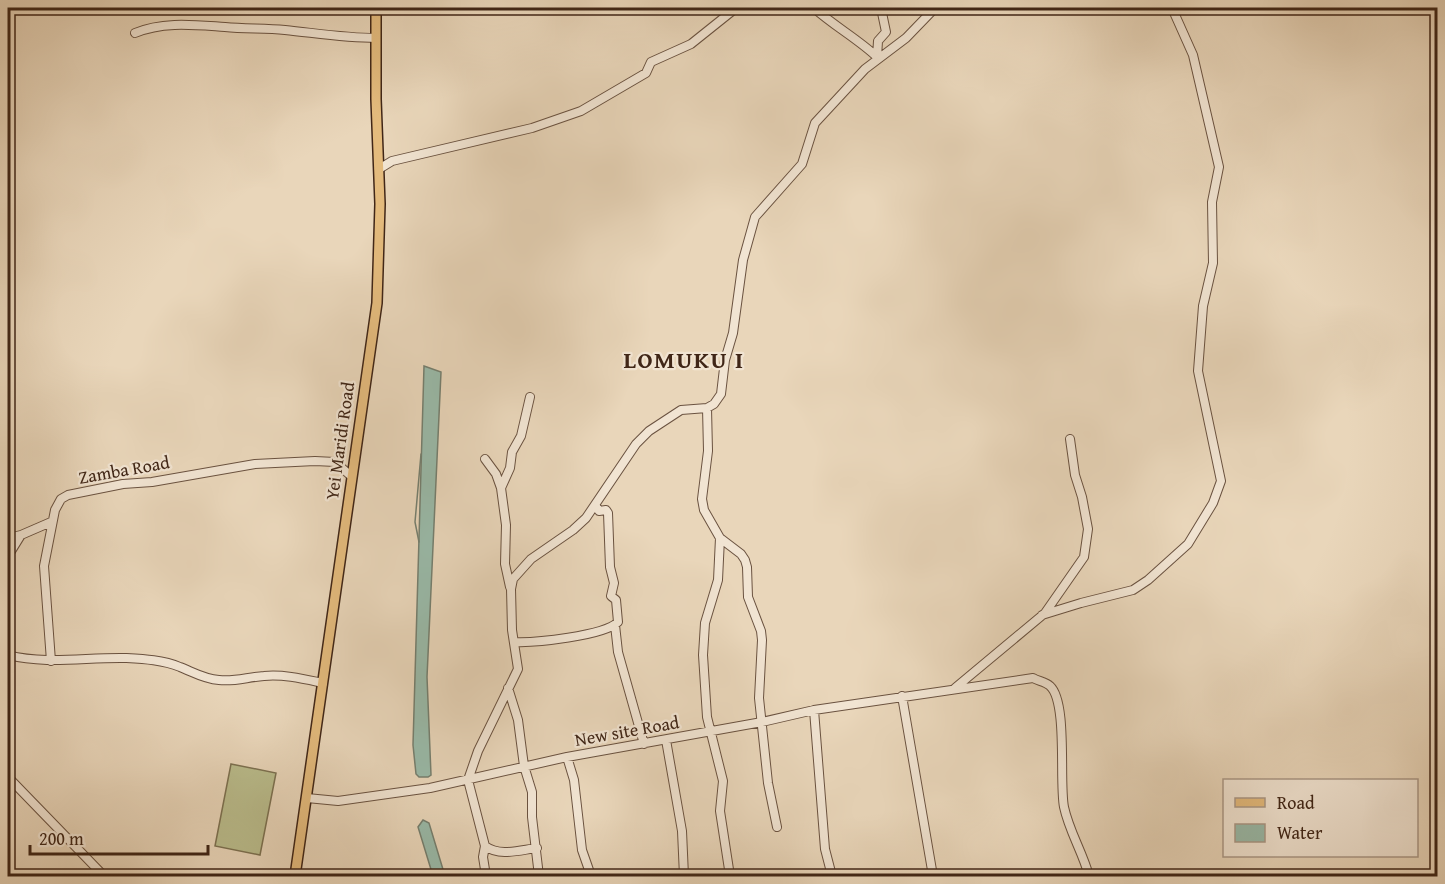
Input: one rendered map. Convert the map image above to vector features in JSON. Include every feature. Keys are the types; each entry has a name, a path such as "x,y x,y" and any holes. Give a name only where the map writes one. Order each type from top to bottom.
{"main road":[{"name":"Yei Maridi Road","path":"295,876 377,303 380,215 376,8"}],"street":[{"path":"379,169 392,161 532,128 581,111 646,73 651,62 691,44 736,8"},
{"path":"814,8 862,43 877,57"},
{"path":"877,57 878,40 886,32 881,8"},
{"path":"511,589 513,579 519,570 586,518 636,444 649,431 681,410 707,408 718,399 723,388 725,360 733,333 742,260 755,217 802,164 815,123 877,57 906,38 935,8"},
{"path":"1042,615 1132,590 1148,580 1188,544 1213,503 1221,481 1198,371 1203,306 1213,263 1212,202 1219,167 1193,55 1172,8"},
{"path":"135,33 145,28 179,25 376,38"},
{"path":"501,488 510,468 512,452 521,436 530,397"},
{"path":"707,408 708,451 702,499 708,521 720,538 741,554 747,567 748,597 761,631 762,661 759,686 768,783 777,827"},
{"path":"954,689 1042,615 1084,557 1088,529 1070,439"},
{"path":"485,459 496,474 501,488 507,525 505,564 511,589 518,669 478,751 468,780 485,846 483,857 486,876"},
{"name":"Zamba Road","path":"51,661 44,573 45,551 57,503 68,495 123,484 152,482 255,464 315,460 335,462 351,476"},
{"path":"596,505 599,511 606,510 608,513 609,561 614,583 611,596 616,600 618,619 615,625 618,652 644,744"},
{"path":"8,538 51,522"},
{"path":"8,556 21,535"},
{"path":"720,538 718,580 705,623 703,638 705,703 723,781 720,811 729,876"},
{"path":"514,642 576,636 615,625"},
{"path":"8,654 32,660 51,661 148,659 165,662 196,675 218,680 241,680 265,676 323,682"},
{"name":"New site Road","path":"307,798 338,801 430,788 567,757 710,732 814,710 1033,678 1050,686 1056,696 1061,720 1064,806 1089,876"},
{"path":"508,688 518,720 524,766 532,792 532,817 540,876"},
{"path":"902,696 933,876"},
{"path":"814,710 825,849 832,876"},
{"path":"666,740 682,831 682,876"},
{"path":"567,757 574,780 582,850 589,870"},
{"path":"8,777 104,876"},
{"path":"485,846 492,851 504,852 537,848"}],"shaded area":[{"path":"231,764 276,773 260,855 215,846"}],"water":[{"path":"424,366 441,372 427,677 431,775 419,777 416,774 413,745"},
{"path":"423,820 429,823 445,876 433,876 418,827"}],"waterway":[{"path":"419,542 415,522 421,454"}],"district":[{"name":"LOMUKU I","path":"684,360"}]}
